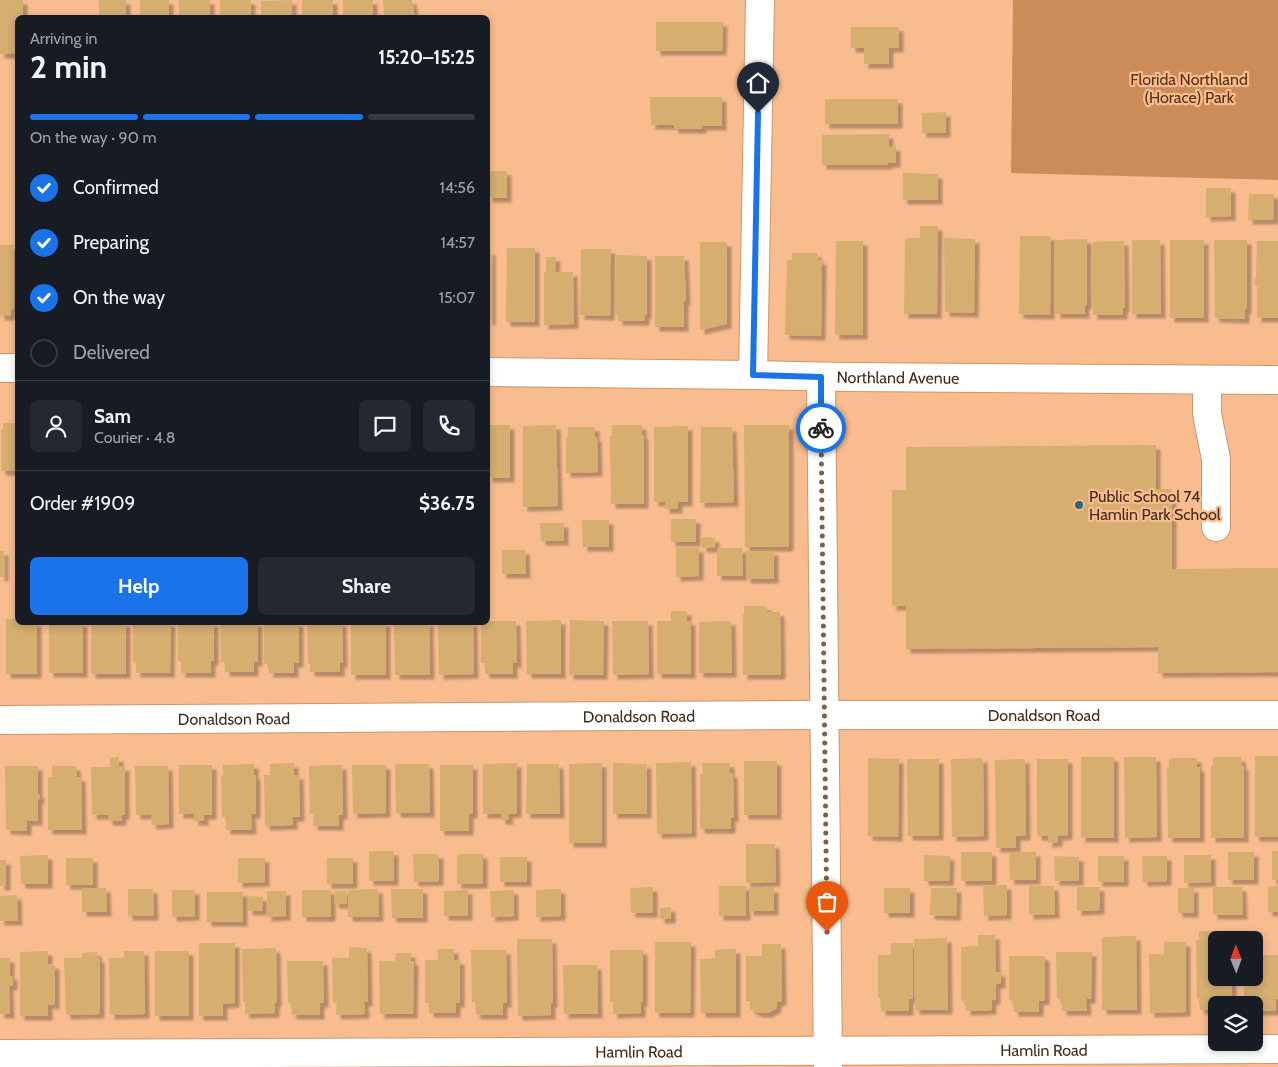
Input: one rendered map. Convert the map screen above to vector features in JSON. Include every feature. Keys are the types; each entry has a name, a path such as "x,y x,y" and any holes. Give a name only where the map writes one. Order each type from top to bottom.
{"street":[{"path":"753,375 760,0"},
{"path":"0,368 15,368"},
{"name":"Northland Avenue","path":"490,372 821,377 1278,380"},
{"path":"821,377 828,1059"},
{"path":"1207,380 1207,414 1216,459 1216,527"},
{"name":"Donaldson Road","path":"0,720 825,715 1278,715"},
{"name":"Hamlin Road","path":"0,1054 828,1059 1278,1049"}],"green space":[{"name":"Florida Northland (Horace) Park","path":"1013,0 1278,0 1278,180 1011,173"}],"building":[{"path":"0,0 23,0 23,15 15,15 15,54 0,54"},
{"path":"99,0 126,0 126,15 99,15"},
{"path":"140,0 169,0 169,15 140,15"},
{"path":"179,0 210,0 210,15 179,15"},
{"path":"220,0 251,0 251,15 220,15"},
{"path":"292,0 292,15 261,15 261,1"},
{"path":"302,0 333,0 333,15 302,15"},
{"path":"343,0 373,0 373,15 343,15"},
{"path":"383,0 412,0 414,15 384,15"},
{"path":"656,22 723,22 722,51 656,51"},
{"path":"851,27 899,27 899,48 889,48 889,64 864,64 864,48 851,48"},
{"path":"650,97 722,97 722,126 702,126 702,129 674,129 674,125 651,125"},
{"path":"825,99 898,99 898,124 825,124"},
{"path":"946,112 946,133 922,133 922,113"},
{"path":"889,134 889,147 896,146 896,163 888,163 888,165 822,165 822,135"},
{"path":"490,171 507,171 507,198 490,198"},
{"path":"903,173 938,174 938,200 903,200"},
{"path":"1206,188 1231,188 1231,216 1206,217"},
{"path":"1249,194 1274,194 1274,220 1248,220"},
{"path":"920,226 938,226 937,314 904,314 905,238 920,238"},
{"path":"1020,236 1051,236 1050,315 1019,314"},
{"path":"944,238 975,239 974,313 945,312"},
{"path":"1087,239 1087,305 1085,305 1085,314 1056,314 1056,305 1054,305 1055,240"},
{"path":"1132,240 1160,240 1161,314 1132,314"},
{"path":"1170,240 1204,240 1204,318 1170,318"},
{"path":"1214,240 1247,240 1247,309 1245,309 1245,319 1215,318"},
{"path":"836,241 863,241 863,335 835,335"},
{"path":"1124,241 1125,307 1123,308 1123,315 1093,315 1091,290 1093,242"},
{"path":"1257,241 1278,241 1278,318 1257,318 1257,286 1255,286 1255,278"},
{"path":"700,242 727,242 727,324 700,330"},
{"path":"0,245 14,245 14,310 11,310 11,316 0,316"},
{"path":"507,248 535,248 535,322 506,322"},
{"path":"581,249 611,249 610,316 580,315"},
{"path":"490,251 491,251 490,321"},
{"path":"792,253 817,253 818,260 822,260 821,336 785,335 787,260 792,260"},
{"path":"616,255 647,256 647,315 645,315 645,321 618,321 618,315 615,315"},
{"path":"655,256 684,256 686,301 684,301 684,327 655,327"},
{"path":"546,257 556,257 555,272 573,272 574,324 544,325 544,272 546,272"},
{"path":"3,423 15,423 15,471 1,471 1,430 3,430"},
{"path":"490,425 510,425 510,478 490,478"},
{"path":"556,425 558,506 523,507 523,426"},
{"path":"612,425 642,425 642,435 644,435 644,504 611,504 610,436 612,436"},
{"path":"744,425 789,425 789,547 745,547"},
{"path":"688,426 688,502 678,502 678,509 665,509 665,502 654,502 654,427"},
{"path":"568,427 595,427 598,472 566,473 566,437 568,437"},
{"path":"701,427 732,427 734,502 700,503"},
{"path":"1156,445 1156,489 1172,489 1172,569 1278,568 1278,672 1158,673 1158,647 906,649 906,606 892,606 892,490 906,490 906,447"},
{"path":"671,519 696,519 696,542 671,542"},
{"path":"582,520 609,520 609,547 583,547"},
{"path":"540,523 564,523 564,541 541,541"},
{"path":"702,537 715,538 715,548 702,548"},
{"path":"676,548 699,548 699,576 676,577"},
{"path":"717,548 742,548 743,576 717,576"},
{"path":"502,550 525,550 526,574 502,574"},
{"path":"0,551 4,551 4,577 0,577"},
{"path":"746,551 774,551 774,579 746,579"},
{"path":"744,606 767,606 767,612 780,612 781,675 743,675"},
{"path":"671,611 687,611 687,621 691,621 691,674 657,674 657,621 671,621"},
{"path":"6,619 15,619 15,625 37,625 37,674 6,674"},
{"path":"561,620 561,674 527,674 526,621"},
{"path":"570,620 604,621 603,675 569,675"},
{"path":"490,621 516,621 517,663 513,663 513,674 485,674 485,663 481,663 481,625 490,625"},
{"path":"612,621 648,621 649,674 613,675"},
{"path":"731,621 732,673 699,673 699,622"},
{"path":"49,625 83,625 83,673 49,673"},
{"path":"91,625 126,625 126,674 91,674"},
{"path":"133,625 171,625 170,673 136,673 136,663 133,663"},
{"path":"178,625 214,625 214,661 211,661 211,673 181,673 181,661 178,661"},
{"path":"220,625 258,625 258,662 254,662 254,672 225,672 225,662 221,662"},
{"path":"264,625 299,625 299,663 294,663 294,673 269,673 269,663 264,664"},
{"path":"307,625 342,625 343,663 340,663 340,672 310,672 310,664 308,664"},
{"path":"351,625 386,625 386,675 351,675"},
{"path":"394,625 429,625 430,675 395,675"},
{"path":"438,625 473,625 474,674 439,675"},
{"path":"1255,756 1278,756 1278,837 1255,837"},
{"path":"119,757 119,767 125,766 125,815 122,815 122,821 108,821 108,815 92,815 91,767 110,767 110,758"},
{"path":"1081,757 1114,757 1114,838 1081,838"},
{"path":"1124,757 1156,757 1157,837 1125,838"},
{"path":"1213,757 1241,757 1242,766 1244,766 1244,838 1211,838 1211,766 1213,766"},
{"path":"868,758 899,759 898,837 868,836"},
{"path":"983,758 984,836 952,837 951,759"},
{"path":"1169,758 1197,758 1197,767 1200,767 1200,838 1168,838 1167,767 1169,767"},
{"path":"907,759 939,759 939,836 908,836"},
{"path":"1025,759 1026,836 1016,836 1016,848 996,848 995,760"},
{"path":"1037,759 1068,759 1068,835 1058,836 1058,842 1048,843 1048,836 1037,836"},
{"path":"744,761 777,761 777,815 744,815"},
{"path":"691,762 692,833 657,834 656,763"},
{"path":"294,763 294,775 299,775 300,817 293,817 293,825 265,826 264,775 270,775 270,764"},
{"path":"517,763 517,813 508,814 509,820 501,820 501,814 483,814 483,764"},
{"path":"602,763 602,843 569,843 569,764"},
{"path":"613,763 647,764 647,814 613,814"},
{"path":"702,763 730,763 730,773 733,773 734,818 731,817 731,829 700,829 700,774 703,774"},
{"path":"254,764 254,775 256,775 256,814 251,814 252,830 226,830 226,817 222,817 221,776 223,776 223,765"},
{"path":"395,764 429,764 430,813 396,813"},
{"path":"527,764 559,764 560,814 526,814"},
{"path":"179,765 212,765 212,815 204,815 204,821 194,821 194,814 179,814"},
{"path":"342,765 343,815 339,815 339,826 313,826 314,814 310,814 309,766"},
{"path":"352,765 386,765 386,813 353,814"},
{"path":"440,765 473,765 473,814 469,814 469,831 440,831"},
{"path":"5,766 38,766 38,794 40,794 40,799 38,799 38,821 27,821 27,831 6,830"},
{"path":"52,766 76,766 77,777 81,777 82,830 48,830 48,777 52,777"},
{"path":"135,766 168,766 169,824 152,825 151,814 136,815"},
{"path":"746,844 775,844 776,882 746,883"},
{"path":"369,851 394,851 394,881 369,881"},
{"path":"1272,851 1278,851 1278,880 1272,880"},
{"path":"961,852 992,852 992,881 961,881"},
{"path":"1009,852 1036,852 1036,880 1010,880"},
{"path":"1228,852 1254,852 1254,880 1228,880"},
{"path":"413,854 439,854 439,881 414,882"},
{"path":"457,854 483,854 483,884 457,884"},
{"path":"48,855 48,884 21,884 20,856"},
{"path":"924,855 950,856 949,881 924,881"},
{"path":"1184,855 1211,855 1211,882 1184,883"},
{"path":"1054,856 1079,857 1079,881 1055,881"},
{"path":"1098,856 1124,856 1124,882 1098,882"},
{"path":"1142,856 1167,856 1167,881 1143,882"},
{"path":"500,857 527,857 527,882 500,882"},
{"path":"66,858 93,858 93,885 66,885"},
{"path":"238,858 265,858 265,882 238,883"},
{"path":"327,858 353,858 353,884 327,884"},
{"path":"0,860 6,860 6,886 0,886"},
{"path":"1007,885 1007,915 984,916 983,886"},
{"path":"719,886 746,886 746,916 719,916"},
{"path":"1029,886 1054,886 1055,914 1029,915"},
{"path":"1278,886 1278,912 1268,912 1268,887"},
{"path":"653,887 653,913 631,913 630,888"},
{"path":"1077,887 1100,887 1100,910 1077,911"},
{"path":"1213,887 1242,887 1243,915 1213,915"},
{"path":"82,888 106,888 107,912 82,912"},
{"path":"749,888 774,888 774,911 749,911"},
{"path":"884,888 910,888 910,913 884,913"},
{"path":"931,888 957,888 956,916 930,915"},
{"path":"1178,888 1194,888 1194,913 1178,913"},
{"path":"128,889 153,889 154,916 128,916"},
{"path":"378,889 379,917 348,917 348,890"},
{"path":"391,889 423,889 423,918 392,918"},
{"path":"561,889 561,916 536,917 536,890"},
{"path":"172,890 195,890 195,916 172,917"},
{"path":"302,890 331,890 331,917 302,917"},
{"path":"468,890 468,916 444,916 444,891"},
{"path":"514,890 514,916 491,917 490,891"},
{"path":"267,891 286,891 286,916 267,917"},
{"path":"335,891 347,891 347,904 334,904"},
{"path":"207,892 243,892 243,922 207,922"},
{"path":"17,895 18,921 0,921 0,896"},
{"path":"248,896 263,897 262,911 248,911"},
{"path":"671,907 671,919 660,919 660,908"},
{"path":"1199,931 1208,931 1208,986 1232,986 1232,996 1208,996 1208,1010 1200,1010 1199,999 1197,999 1196,940 1199,940"},
{"path":"978,935 995,935 996,972 1001,972 1001,984 996,984 996,1000 992,1000 992,1010 966,1011 966,1000 961,1001 961,947 978,946"},
{"path":"1136,936 1137,1010 1102,1010 1102,937"},
{"path":"947,938 948,1010 915,1010 914,939"},
{"path":"517,939 552,939 553,1003 551,1003 551,1015 518,1016"},
{"path":"655,942 691,942 690,1013 655,1013"},
{"path":"1164,942 1186,942 1186,1012 1150,1013 1149,954 1164,954"},
{"path":"199,943 235,943 235,1003 223,1004 223,1016 199,1016"},
{"path":"891,943 913,943 913,999 909,999 909,1011 881,1011 880,998 878,998 878,955 891,955"},
{"path":"762,944 781,944 782,1001 777,1002 777,1008 768,1013 758,1013 750,1009 750,1001 746,1001 746,956 762,956"},
{"path":"349,947 367,948 368,1002 364,1002 365,1014 336,1015 337,1002 333,1003 332,958 349,958"},
{"path":"276,948 277,1003 275,1003 275,1013 245,1014 242,949"},
{"path":"437,949 454,949 454,960 460,960 460,1003 456,1003 456,1013 429,1013 429,1003 425,1003 425,960 438,960"},
{"path":"736,949 736,1013 701,1013 700,959 715,958 715,950"},
{"path":"471,950 506,950 507,1003 503,1003 503,1015 476,1015 475,1002 472,1002"},
{"path":"610,950 643,950 643,1002 641,1002 641,1013 613,1014 613,1002 610,1002"},
{"path":"48,951 48,964 55,965 55,1005 48,1004 48,1016 20,1016 20,952"},
{"path":"124,951 144,951 145,1014 110,1015 109,958 124,958"},
{"path":"155,951 189,951 189,1016 155,1016"},
{"path":"97,952 97,958 100,958 100,1014 66,1015 64,958 82,958 82,953"},
{"path":"1056,952 1092,952 1091,999 1086,999 1087,1011 1062,1011 1062,999 1057,999"},
{"path":"396,953 411,953 411,961 414,961 413,1014 380,1014 379,961 395,961"},
{"path":"1263,955 1278,955 1278,999 1276,999 1276,1011 1263,1011 1263,996 1244,996 1244,986 1263,986"},
{"path":"1009,956 1045,956 1045,1000 1039,1001 1039,1012 1014,1012 1013,1001 1009,1000"},
{"path":"0,958 10,958 10,976 13,976 13,986 9,986 10,1014 0,1014"},
{"path":"287,961 323,961 324,1003 320,1003 320,1015 292,1015 291,1003 288,1003"},
{"path":"563,965 597,965 598,1014 564,1014"}],"way so far":[{"path":"821,428 827,932"}],"place":[{"name":"Public School 74 Hamlin Park School","path":"1079,505"}],"route":[{"path":"758,113 753,375 821,377 821,428"}]}
